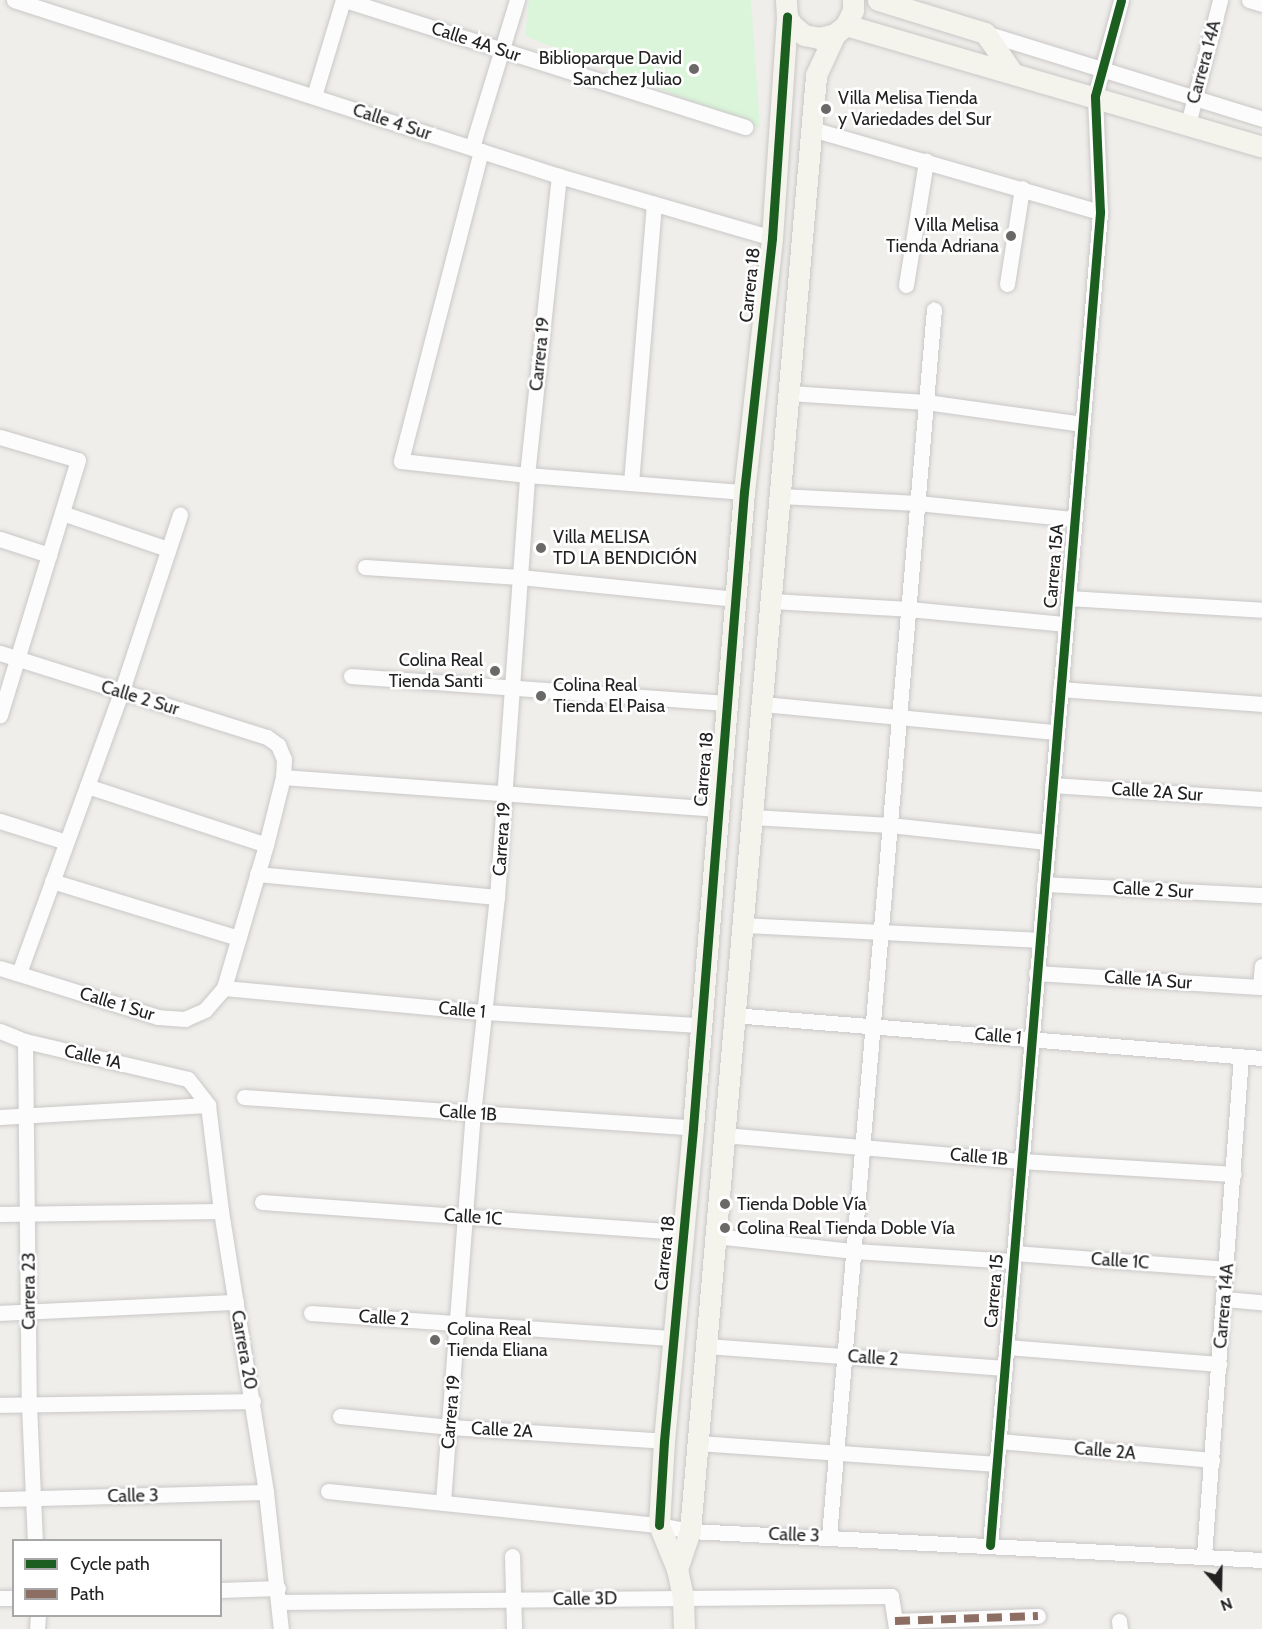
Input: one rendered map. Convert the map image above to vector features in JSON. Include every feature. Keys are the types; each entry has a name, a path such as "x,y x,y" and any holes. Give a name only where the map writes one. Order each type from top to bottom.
{"street":[{"name":"Calle 4 Sur","path":"14,0 58,7 314,96 559,176 772,238"},
{"name":"Calle 4A Sur","path":"344,0 745,127"},
{"path":"314,96 344,0"},
{"path":"517,0 476,149 400,461 527,476 744,492"},
{"path":"677,1569 690,1531 816,75 853,10 853,0"},
{"path":"878,0 1262,119"},
{"path":"1095,96 1121,0"},
{"name":"Carrera 14A","path":"1188,124 1220,0"},
{"path":"1249,0 1262,4"},
{"path":"785,5 792,25 804,35 819,38 841,30 1012,72 1262,147"},
{"name":"Carrera 18","path":"684,1629 683,1597 677,1569 659,1525 664,1441 693,1128 744,492 772,238 785,5"},
{"path":"985,33 1012,72"},
{"name":"Carrera 15A","path":"1031,1039 1100,212 1095,96"},
{"path":"812,129 1100,212"},
{"path":"906,285 926,161"},
{"name":"Carrera 19","path":"443,1501 467,1217 473,1114 497,897 514,687 527,476 559,176"},
{"path":"1006,284 1022,188"},
{"path":"630,483 654,204"},
{"path":"829,1536 934,309"},
{"path":"789,393 926,402 1082,424"},
{"path":"0,436 78,460 0,715"},
{"path":"780,495 918,503 1074,519"},
{"path":"62,513 168,549"},
{"path":"19,973 121,693 180,515"},
{"path":"0,540 49,555"},
{"path":"365,567 520,577 736,598"},
{"path":"1068,598 1262,610"},
{"path":"772,601 909,609 1066,624"},
{"path":"732,632 768,637"},
{"name":"Calle 2 Sur","path":"0,653 121,693 267,737 278,745 284,759 283,777"},
{"path":"351,676 726,703"},
{"path":"1060,689 1262,704"},
{"path":"763,704 900,715 1056,732"},
{"path":"224,988 283,777 717,809"},
{"name":"Calle 2A Sur","path":"1052,785 1262,799"},
{"path":"87,786 266,844"},
{"path":"752,817 890,825 1047,842"},
{"path":"0,821 66,842"},
{"path":"256,874 497,897"},
{"path":"52,881 238,938"},
{"name":"Calle 2 Sur","path":"1044,884 1262,895"},
{"path":"743,924 1039,940"},
{"name":"Calle 1A Sur","path":"1036,973 1260,987 1262,966"},
{"name":"Calle 1 Sur","path":"0,968 167,1018 185,1019 205,1010 224,988"},
{"name":"Calle 1","path":"224,988 485,1012 700,1025"},
{"name":"Calle 1","path":"733,1015 1262,1058"},
{"name":"Calle 1A","path":"0,1031 25,1041 188,1078"},
{"name":"Carrera 15","path":"990,1545 1031,1039"},
{"name":"Carrera 23","path":"25,1041 30,1313 29,1405 35,1539"},
{"name":"Carrera 14A","path":"1204,1555 1241,1056"},
{"name":"Carrera 20","path":"188,1078 208,1105 221,1211 266,1492 281,1629"},
{"name":"Calle 1B","path":"244,1097 693,1128"},
{"path":"0,1117 208,1105"},
{"name":"Calle 1B","path":"724,1136 1022,1161 1234,1174"},
{"name":"Calle 1C","path":"262,1202 684,1232"},
{"path":"0,1214 221,1211"},
{"name":"Calle 1C","path":"715,1236 854,1251 1227,1269"},
{"path":"677,1292 710,1295"},
{"path":"1224,1299 1262,1302"},
{"path":"0,1313 236,1302"},
{"name":"Calle 2","path":"311,1313 673,1338"},
{"name":"Calle 2","path":"706,1346 1005,1368"},
{"path":"1006,1347 1219,1364"},
{"path":"0,1405 253,1401"},
{"name":"Calle 2A","path":"340,1416 450,1427 664,1441"},
{"name":"Calle 2A","path":"999,1441 1212,1460"},
{"path":"698,1443 997,1464"},
{"name":"Calle 3","path":"328,1491 443,1501 659,1525 690,1531 1204,1555 1262,1560"},
{"name":"Calle 3","path":"0,1499 266,1492"},
{"path":"512,1556 514,1629"},
{"name":"Calle 3D","path":"222,1590 278,1595 514,1600 891,1596 896,1625"},
{"path":"896,1625 1038,1616"}],"green space":[{"path":"529,0 751,0 760,128 525,36"}],"marked path":[{"path":"895,1621 1038,1616"}],"cycle path":[{"path":"990,1545 1100,212 1095,96 1121,0"},
{"path":"659,1525 664,1441 693,1128 744,492 772,238 787,17"}],"place":[{"name":"Biblioparque David Sanchez Juliao","path":"694,69"},
{"name":"Villa Melisa Tienda y Variedades del Sur","path":"826,109"},
{"name":"Villa Melisa Tienda Adriana","path":"1011,236"},
{"name":"Villa MELISA TD LA BENDICIÓN","path":"541,548"},
{"name":"Colina Real Tienda Santi","path":"495,671"},
{"name":"Colina Real Tienda El Paisa","path":"541,696"},
{"name":"Tienda Doble Vía","path":"725,1204"},
{"name":"Colina Real Tienda Doble Vía","path":"725,1228"},
{"name":"Colina Real Tienda Eliana","path":"435,1340"}]}
